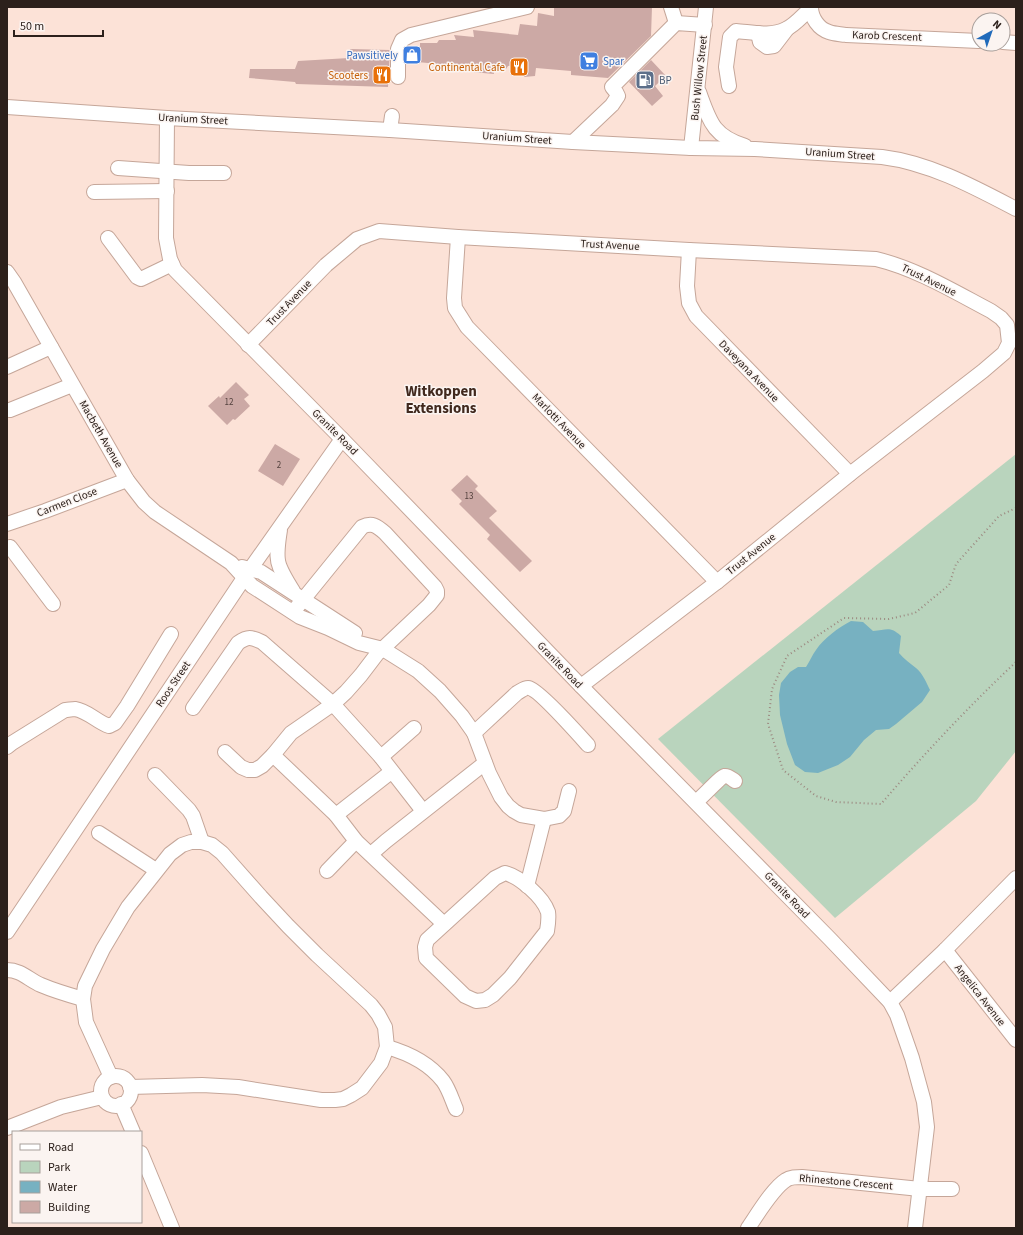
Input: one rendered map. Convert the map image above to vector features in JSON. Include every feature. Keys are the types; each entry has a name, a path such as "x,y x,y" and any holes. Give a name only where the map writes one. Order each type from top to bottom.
{"street":[{"path":"398,77 398,50 402,40 411,35 526,7"},
{"path":"671,7 676,23"},
{"name":"Bush Willow Street","path":"691,148 706,7"},
{"path":"729,86 726,67 730,36 736,31 758,32 760,42 767,47 774,46 787,29 810,8"},
{"name":"Karob Crescent","path":"810,8 817,23 824,30 831,33 971,41"},
{"path":"573,142 617,100 618,96 612,87 676,23 705,25"},
{"path":"698,88 709,119 714,128 735,142 755,149"},
{"name":"Uranium Street","path":"7,107 573,142 691,148 755,149 898,159 921,165 944,174 986,193 1016,209"},
{"path":"390,130 392,116"},
{"name":"Granite Road","path":"167,118 166,238 170,259 175,270 342,439 890,1002 904,1032 924,1102 927,1128 915,1228"},
{"path":"118,168 189,173 224,173"},
{"path":"94,192 167,191"},
{"name":"Trust Avenue","path":"248,345 326,265 357,239 379,231 458,237 876,259 913,270 991,310 1002,318 1007,324 1009,343 1004,353 716,582 581,686"},
{"name":"Marlotti Avenue","path":"458,237 454,298 455,308 467,327 716,582"},
{"path":"108,238 137,276 141,279 172,264"},
{"name":"Daveyana Avenue","path":"689,250 687,286 689,302 696,316 850,474"},
{"name":"Macbeth Avenue","path":"7,272 126,480 144,502 155,512 247,573 252,586 300,617 328,628 351,640 364,645 383,649 418,671 440,691 462,716 474,733 501,797 508,806 514,812 521,815 544,819"},
{"path":"7,367 51,347"},
{"path":"10,410 72,385"},
{"name":"Roos Street","path":"7,932 247,573 342,439"},
{"name":"Carmen Close","path":"7,524 126,480"},
{"path":"225,752 241,767 248,770 255,770 262,766 292,733 333,704 346,692 377,654 429,605 437,595 437,591 435,586 379,528 372,524 367,524 362,527 300,596 293,612"},
{"path":"281,526 277,556 278,564 281,572 300,596"},
{"path":"24,543 9,548 53,604"},
{"path":"247,573 261,572 300,596 359,636 369,645"},
{"path":"7,747 65,710 75,709 109,726 116,723 171,634"},
{"path":"193,708 238,643 245,638 252,637 262,642 333,704 381,757 423,812"},
{"path":"474,733 517,692 525,688 529,688 543,698 588,745"},
{"path":"381,757 414,728"},
{"path":"273,755 336,815 356,841 444,924"},
{"path":"371,854 485,762"},
{"path":"336,815 391,772"},
{"path":"155,775 189,810 193,816 202,842"},
{"path":"696,802 722,777 726,776 735,781"},
{"path":"527,886 544,819 562,814 566,806 569,792"},
{"path":"99,833 156,870"},
{"path":"327,871 356,841"},
{"path":"111,1077 86,1022 83,999 85,986 103,949 128,907 170,854 182,845 191,842 202,842 212,845 222,852 288,926 371,1005 385,1027 387,1047 381,1063 362,1088 351,1095 335,1100 321,1100 238,1087 202,1085 130,1087"},
{"path":"504,873 511,875 527,886 543,903 548,913 547,931 510,978 493,996 485,1000 476,1001 465,996 426,958 425,947 427,940 500,875 504,873"},
{"path":"890,1002 945,950 1016,878"},
{"name":"Angelica Avenue","path":"945,950 1016,1040"},
{"path":"7,970 14,970 21,973 38,984 59,993 83,999"},
{"path":"387,1047 408,1054 431,1068 448,1089 456,1110"},
{"path":"116,1076 122,1078 128,1083 130,1087 130,1097 127,1101 114,1105 109,1104 102,1097 102,1087 104,1082 111,1077 116,1076"},
{"path":"7,1127 61,1107 102,1097"},
{"path":"121,1104 132,1131"},
{"path":"142,1155 172,1228"},
{"name":"Rhinestone Crescent","path":"748,1228 778,1187 786,1180 792,1178 802,1177 920,1189 952,1189"}],"path":[{"path":"1016,508 998,516 956,564 949,585 915,613 889,619 844,618 787,656 772,689 768,724 783,770 816,796 836,802 881,804 936,742 982,694 1016,662"}],"green space":[{"path":"1016,454 1016,751 976,801 835,918 658,739"}],"water":[{"path":"851,621 863,622 873,631 891,630 901,636 899,653 921,673 930,690 922,702 896,724 889,729 876,730 864,740 850,757 838,765 818,773 805,772 795,765 787,744 780,715 779,695 781,683 790,672 798,667 806,667 823,641 836,630"}],"building":[{"path":"554,7 652,7 651,36 608,78 571,75 571,71 536,68 535,76 524,77 524,64 508,66 506,69 493,68 494,74 472,72 472,67 406,61 406,51 408,47 420,49 420,43 437,43 439,40 456,40 454,35 474,37 473,30 518,35 520,24 537,26 538,13 554,16"},
{"path":"350,49 390,50 388,87 296,84 295,82 249,78 250,69 295,69 298,61 349,58"},
{"path":"651,60 666,76 655,86 663,96 652,106 629,82"},
{"path":"236,382 249,395 244,399 250,406 235,420 233,419 227,425 208,406 219,396 220,398"},
{"path":"275,444 300,459 283,486 258,471"},
{"path":"467,475 478,486 475,489 497,511 489,518 532,561 520,572 487,539 490,535 459,504 462,501 451,490"}],"place":[{"name":"Pawsitively","path":"412,55"},
{"name":"Spar","path":"589,61"},
{"name":"Continental Cafe","path":"519,67"},
{"name":"Scooters","path":"382,75"},
{"name":"BP","path":"645,80"}],"district":[{"name":"Witkoppen Extensions","path":"441,400"}]}
